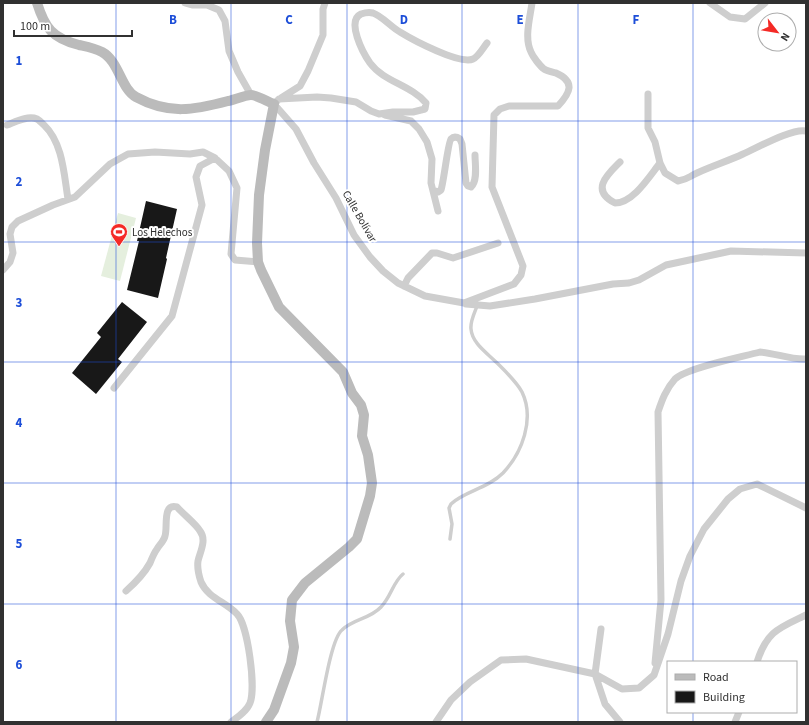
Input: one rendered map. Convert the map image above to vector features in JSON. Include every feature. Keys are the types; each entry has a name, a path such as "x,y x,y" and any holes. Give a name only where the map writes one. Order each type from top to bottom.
{"street":[{"path":"37,3 46,25 51,32 67,42 94,48 106,54 115,65 128,90 135,97 166,108 180,110 214,105 251,95 238,72 229,51 225,21 219,10 207,6 185,3"},
{"path":"266,722 274,710 291,663 294,647 290,621 292,600 305,583 357,539 372,483 372,472 362,436 364,415 361,405 352,393 342,372 279,307 258,262 257,216 265,150 277,102 300,86 308,71 323,35 323,9 325,3"},
{"path":"464,303 514,284 521,275 523,266 492,187 494,115 500,108 509,106 558,106 567,97 570,88 567,81 557,74 544,69 531,53 528,42 532,3"},
{"path":"710,3 730,17 745,19 765,3"},
{"path":"379,114 421,111 425,109 426,103 420,96 385,77 375,69 365,55 354,28 354,22 357,16 368,12 373,13 401,32 442,53 461,60 468,61 475,58 487,43"},
{"path":"648,94 648,128 655,142 660,163 665,173 678,181 688,179 696,173 797,131 806,131"},
{"name":"Calle Bolívar","path":"251,95 277,102 296,129 314,163 336,198 354,235 370,257 383,271 398,283 425,296 490,306 613,284 629,283 640,280 666,265 731,251 806,253"},
{"path":"277,102 317,97 342,99 356,102 379,114 411,121 419,129 427,142 432,158 431,182 438,211"},
{"path":"7,125 28,118 37,119 47,128 56,140 68,200"},
{"path":"433,190 438,192 441,190 447,165 450,140 456,137 460,139 462,144 466,183 471,187 474,185 475,180 475,155"},
{"path":"3,270 10,262 13,253 10,234 12,227 18,221 52,205 75,197 110,164 128,154 155,152 190,154 203,152 215,158 229,171 237,188 231,254 235,260 258,262"},
{"path":"114,388 172,316 202,205 196,177 200,166 215,158"},
{"path":"620,162 602,182 602,187 606,196 615,203 621,202 632,196 660,163"},
{"path":"404,286 408,278 432,253 437,252 453,258 498,243"},
{"path":"654,675 661,600 658,412 665,392 676,378 689,371 760,352 770,352 806,359"},
{"path":"436,722 451,700 470,682 500,660 526,659 595,674 622,689 639,688 654,675 668,634 681,581 690,556 704,529 728,499 740,489 757,484 806,508"},
{"path":"126,591 142,574 163,541 166,535 167,511 170,507 177,507 201,532 203,542 198,561 198,571 205,589 238,615 243,624 251,662 253,695 250,704 244,712 231,722"},
{"path":"758,661 762,647 776,630 806,614"},
{"path":"601,629 595,674 605,704 620,722"}],"lane":[{"path":"450,539 452,524 449,508 451,504 492,482 504,472 520,446 526,425 525,402 521,390 505,371 479,346 474,338 471,329 478,304"},
{"path":"317,722 332,653 339,632 349,624 364,619 380,609 390,595 398,579 404,574"}],"green space":[{"name":"Los Helechos","path":"118,213 136,218 120,281 101,276"}],"building":[{"path":"146,201 177,209 158,298 127,290 139,241 137,241"},
{"path":"122,302 147,322 118,359 122,362 96,394 72,373 101,337 97,333"}],"place":[{"name":"Los Helechos","path":"119,247"}]}
